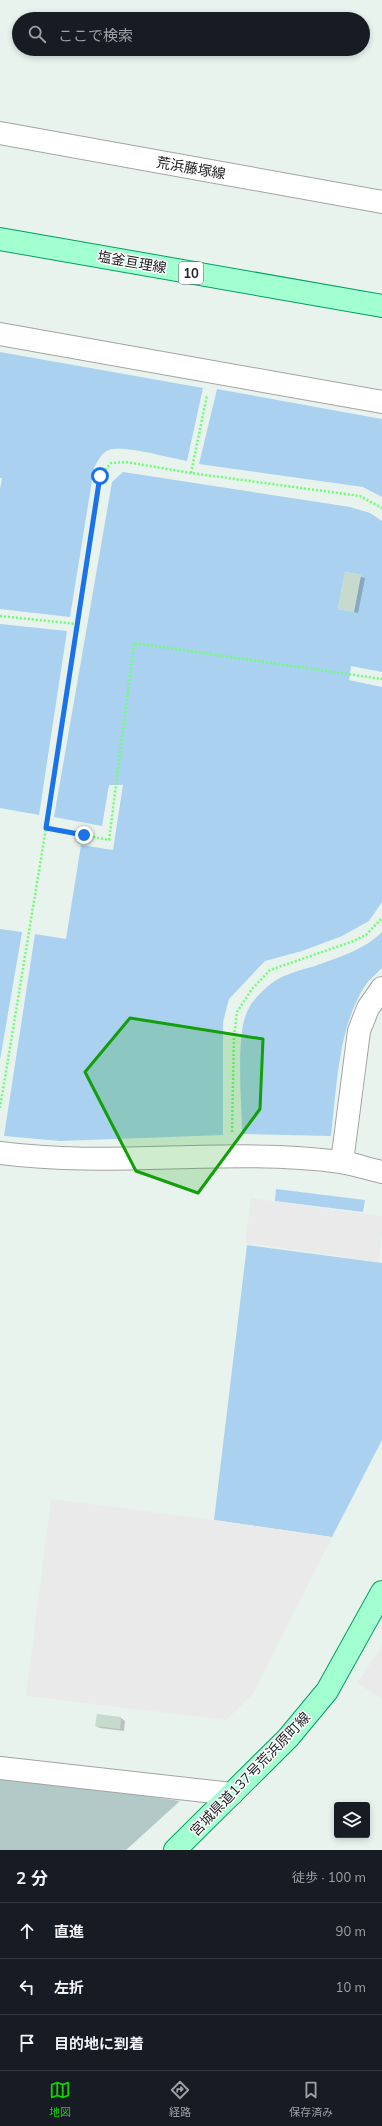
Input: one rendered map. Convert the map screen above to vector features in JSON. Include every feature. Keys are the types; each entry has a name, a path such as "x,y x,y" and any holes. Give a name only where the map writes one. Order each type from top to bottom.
{"main road":[{"name":"塩釜亘理線","path":"0,239 382,306"},
{"name":"宮城県道137号荒浜原町線","path":"175,1850 288,1738 327,1691 382,1592"}],"street":[{"name":"荒浜藤塚線","path":"0,133 382,202"},
{"path":"0,334 382,402"},
{"path":"342,1162 359,1030 368,1008 382,988"},
{"path":"0,1153 26,1156 108,1158 232,1155 284,1156 342,1162 382,1172"},
{"path":"0,1768 232,1794"}],"path":[{"path":"191,473 208,392"},
{"path":"0,1108 46,828 76,624 100,476 111,463 126,462 191,473 360,496 382,508"},
{"path":"0,616 76,624"},
{"path":"46,828 109,840 134,642 382,679"},
{"path":"232,1136 234,1036 237,1012 252,988 270,970 366,935 382,918"}],"highlighted area":[{"path":"130,1018 263,1039 260,1109 198,1193 136,1171 85,1072"}],"shaded area":[{"path":"0,352 203,388 187,461 136,450 116,449 106,451 94,468 70,617 0,609 0,489 2,478 0,478"},
{"path":"217,389 382,419 382,497 363,487 199,464"},
{"path":"123,472 350,507 370,513 382,521 382,672 351,666 349,680 382,687 382,902 369,921 342,936 302,951 265,961 229,999 223,1022 223,1135 60,1141 4,1136 35,934 66,939 81,845 113,850 123,785 109,785 102,826 54,817 112,482","holes":["345,572 361,575 354,612 338,609"]},
{"path":"0,624 67,631 39,815 0,808"},
{"path":"0,929 22,932 0,1060"},
{"path":"382,932 382,968 367,983 357,999 344,1037 337,1077 331,1136 242,1134 240,1052 244,1021 253,1002 272,983 282,977 351,952 367,944"},
{"path":"276,1189 365,1200 363,1212 275,1201"},
{"path":"251,1198 382,1216 382,1235 378,1262 245,1243"},
{"path":"247,1245 382,1263 382,1440 332,1537 214,1520"},
{"path":"51,1499 332,1537 253,1694 226,1720 26,1696"},
{"path":"382,1646 382,1699 357,1683"},
{"path":"0,1775 180,1801 126,1850 0,1850"}],"building":[{"path":"345,572 361,575 354,612 338,609"},
{"path":"97,1714 121,1717 120,1729 95,1726"}],"route":[{"path":"84,835 46,828 76,624 100,476"}]}
